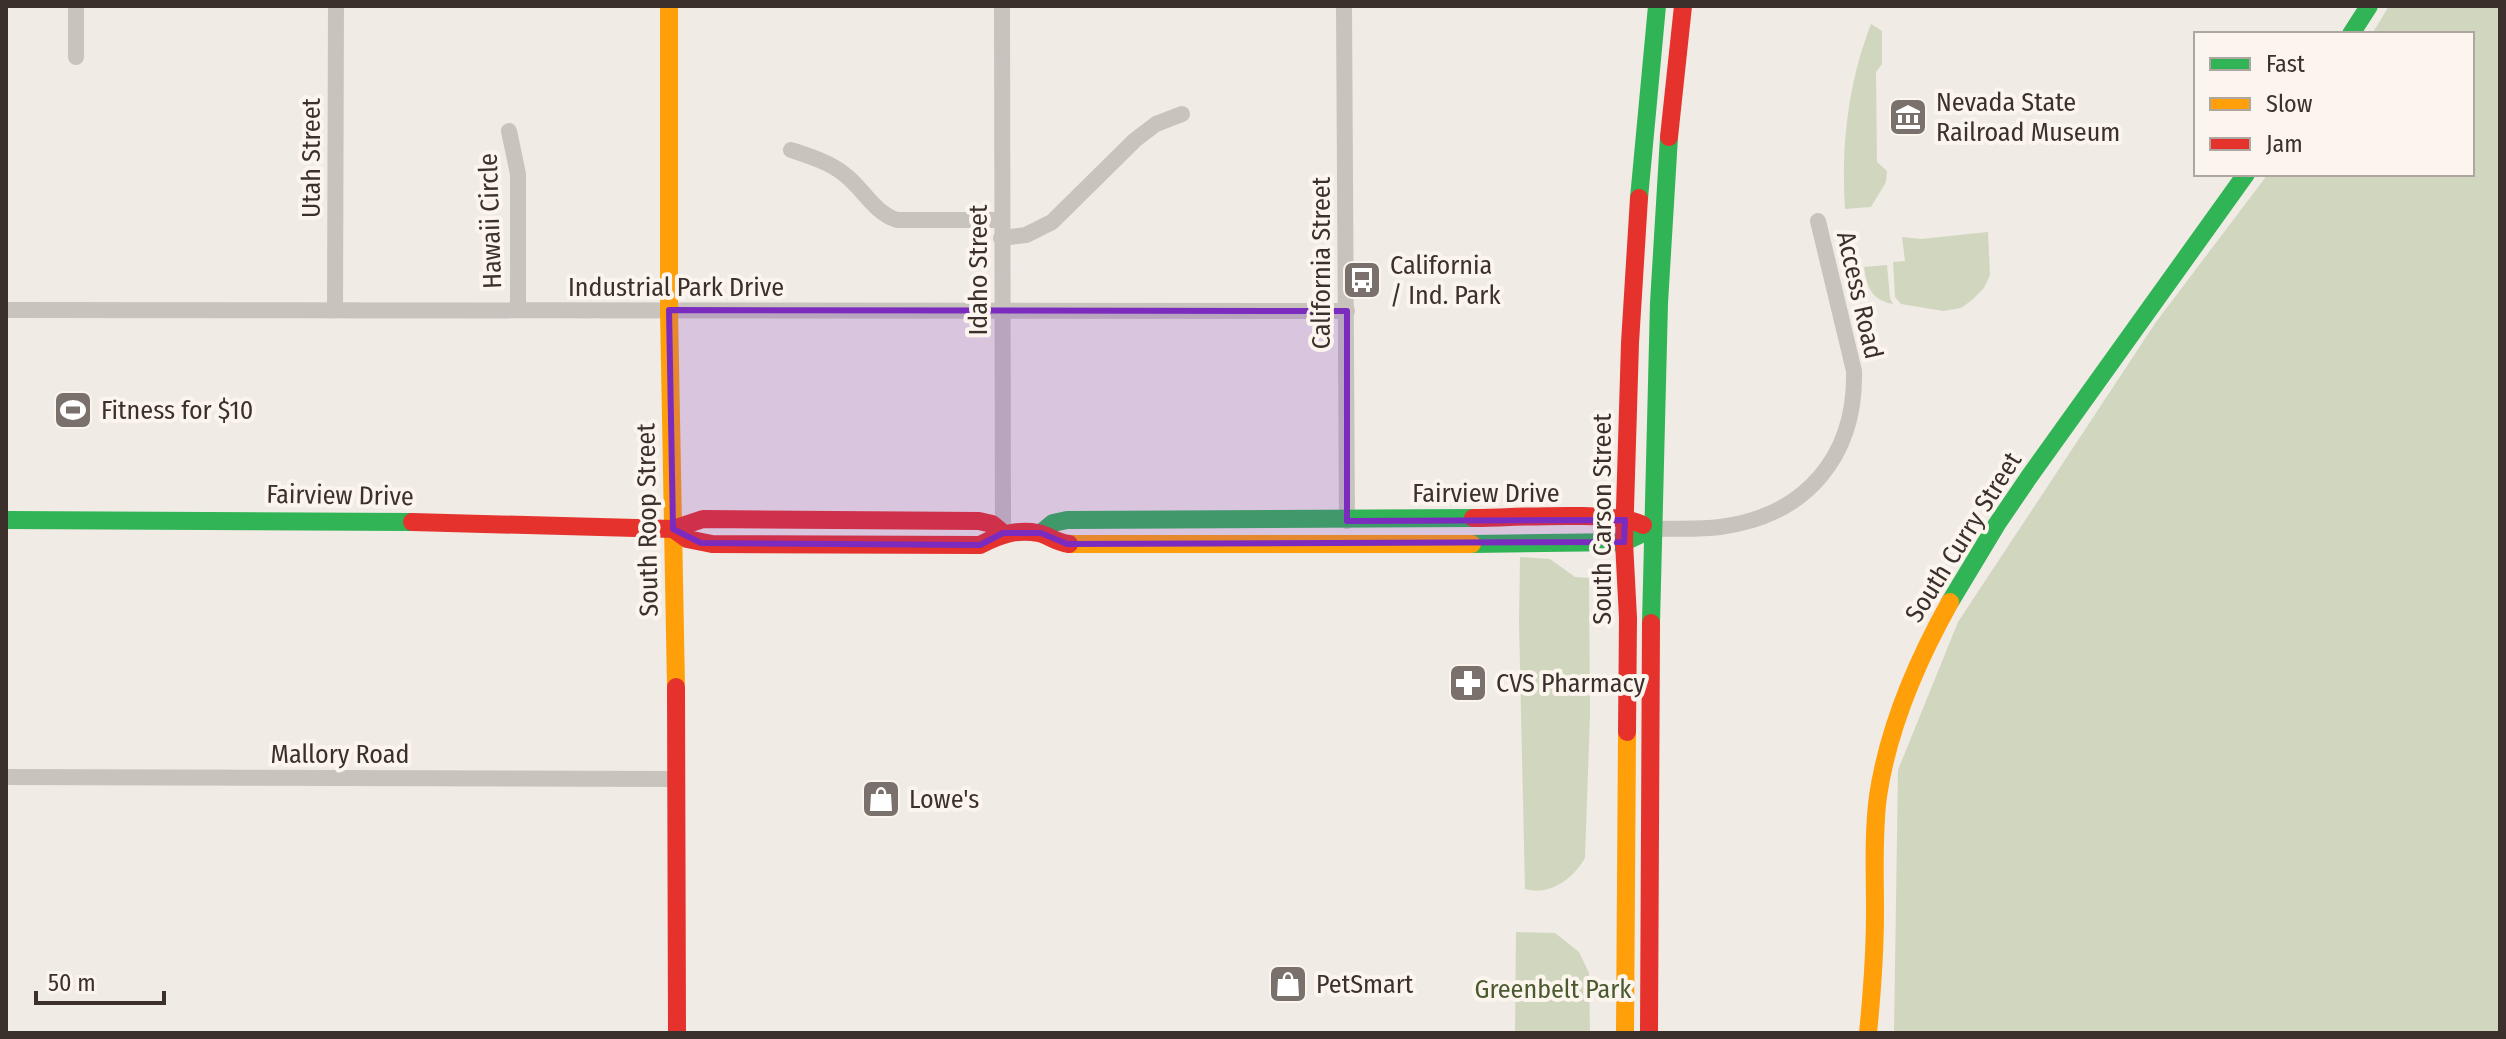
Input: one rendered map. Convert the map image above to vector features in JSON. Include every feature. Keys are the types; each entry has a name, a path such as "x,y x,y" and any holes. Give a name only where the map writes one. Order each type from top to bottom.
{"main road":[{"name":"South Roop Street","path":"669,6 677,1033"},
{"name":"South Carson Street","path":"1625,1033 1628,618 1624,542 1635,235 1657,6"},
{"name":"South Carson Street","path":"1649,1033 1652,529 1658,280 1670,114 1683,6"},
{"path":"2352,32 2369,6"},
{"name":"South Curry Street","path":"1868,1033 1874,948 1878,793 1897,719 1910,683 1954,590 2012,501 2192,245 2244,176"},
{"name":"Fairview Drive","path":"1041,533 1053,523 1067,520 1347,521 1598,517 1634,520 1652,529"},
{"name":"Fairview Drive","path":"6,520 327,521 673,529 703,519 979,521 992,524 1003,533 1041,533 1053,542 1067,544 1624,542 1652,529"},
{"path":"1624,913 1649,913"}],"street":[{"path":"76,6 76,57"},
{"name":"Utah Street","path":"335,310 336,6"},
{"name":"Idaho Street","path":"1002,6 1003,533"},
{"name":"California Street","path":"1344,6 1347,521"},
{"path":"1001,238 1026,235 1052,222 1135,140 1156,124 1182,114"},
{"name":"Hawaii Circle","path":"509,131 518,174 518,310"},
{"path":"791,150 815,158 845,174 885,216 897,220 1001,220"},
{"name":"Access Road","path":"1652,529 1720,527 1765,515 1785,506 1820,476 1845,437 1854,396 1854,371 1818,221"},
{"name":"Industrial Park Drive","path":"6,310 1347,311"},
{"name":"Mallory Road","path":"6,777 675,779"}],"highlighted area":[{"path":"669,310 1347,311 1347,521 1625,520 1624,542 1067,544 1041,533 1003,533 980,545 701,543 673,529"}],"green space":[{"path":"2389,6 2500,6 2500,1033 1894,1033 1898,770 1958,622 2156,322 2266,176 2474,176 2474,32 2373,32"},
{"path":"1871,24 1882,31 1882,64 1876,72 1877,162 1887,171 1886,182 1871,207 1845,209 1844,162 1848,115 1857,69"},
{"path":"1988,232 1990,275 1984,288 1961,308 1943,311 1901,304 1895,297 1893,262 1905,261 1902,237 1921,239"},
{"path":"1887,265 1893,304 1871,292 1864,267"},
{"path":"1520,557 1550,559 1575,577 1589,578 1590,714 1585,858 1574,873 1560,884 1534,891 1525,889"},
{"name":"Greenbelt Park","path":"1516,932 1555,933 1579,952 1589,973 1590,1033 1515,1033"}],"traffic: fast":[{"path":"1639,198 1657,6"},
{"path":"2352,32 2369,6"},
{"path":"1651,623 1659,303 1669,137"},
{"path":"1950,602 2029,477 2245,176"},
{"path":"1041,533 1053,523 1067,520 1473,518"},
{"path":"6,520 412,522"},
{"path":"1472,544 1624,542 1652,529"}],"traffic: slow":[{"path":"669,6 669,310 676,687"},
{"path":"1069,544 1472,544"},
{"path":"1868,1033 1878,796 1889,746 1905,696 1950,602"},
{"path":"1625,1033 1627,732"}],"traffic: jam":[{"path":"1669,137 1683,6"},
{"path":"1627,732 1628,618 1624,542 1630,343 1639,198"},
{"path":"1473,518 1587,516 1629,520 1643,525"},
{"path":"412,522 673,529 703,519 979,521 992,524 1003,533"},
{"path":"673,529 687,539 712,544 980,545 1015,532 1042,534 1069,544"},
{"path":"1649,1033 1651,623"},
{"path":"676,687 677,1033"}],"place":[{"name":"Nevada State Railroad Museum","path":"1908,117"},
{"name":"California / Ind. Park","path":"1362,280"},
{"name":"Fitness for $10","path":"73,410"},
{"name":"CVS Pharmacy","path":"1468,683"},
{"name":"Lowe's","path":"881,799"},
{"name":"PetSmart","path":"1288,984"}]}
